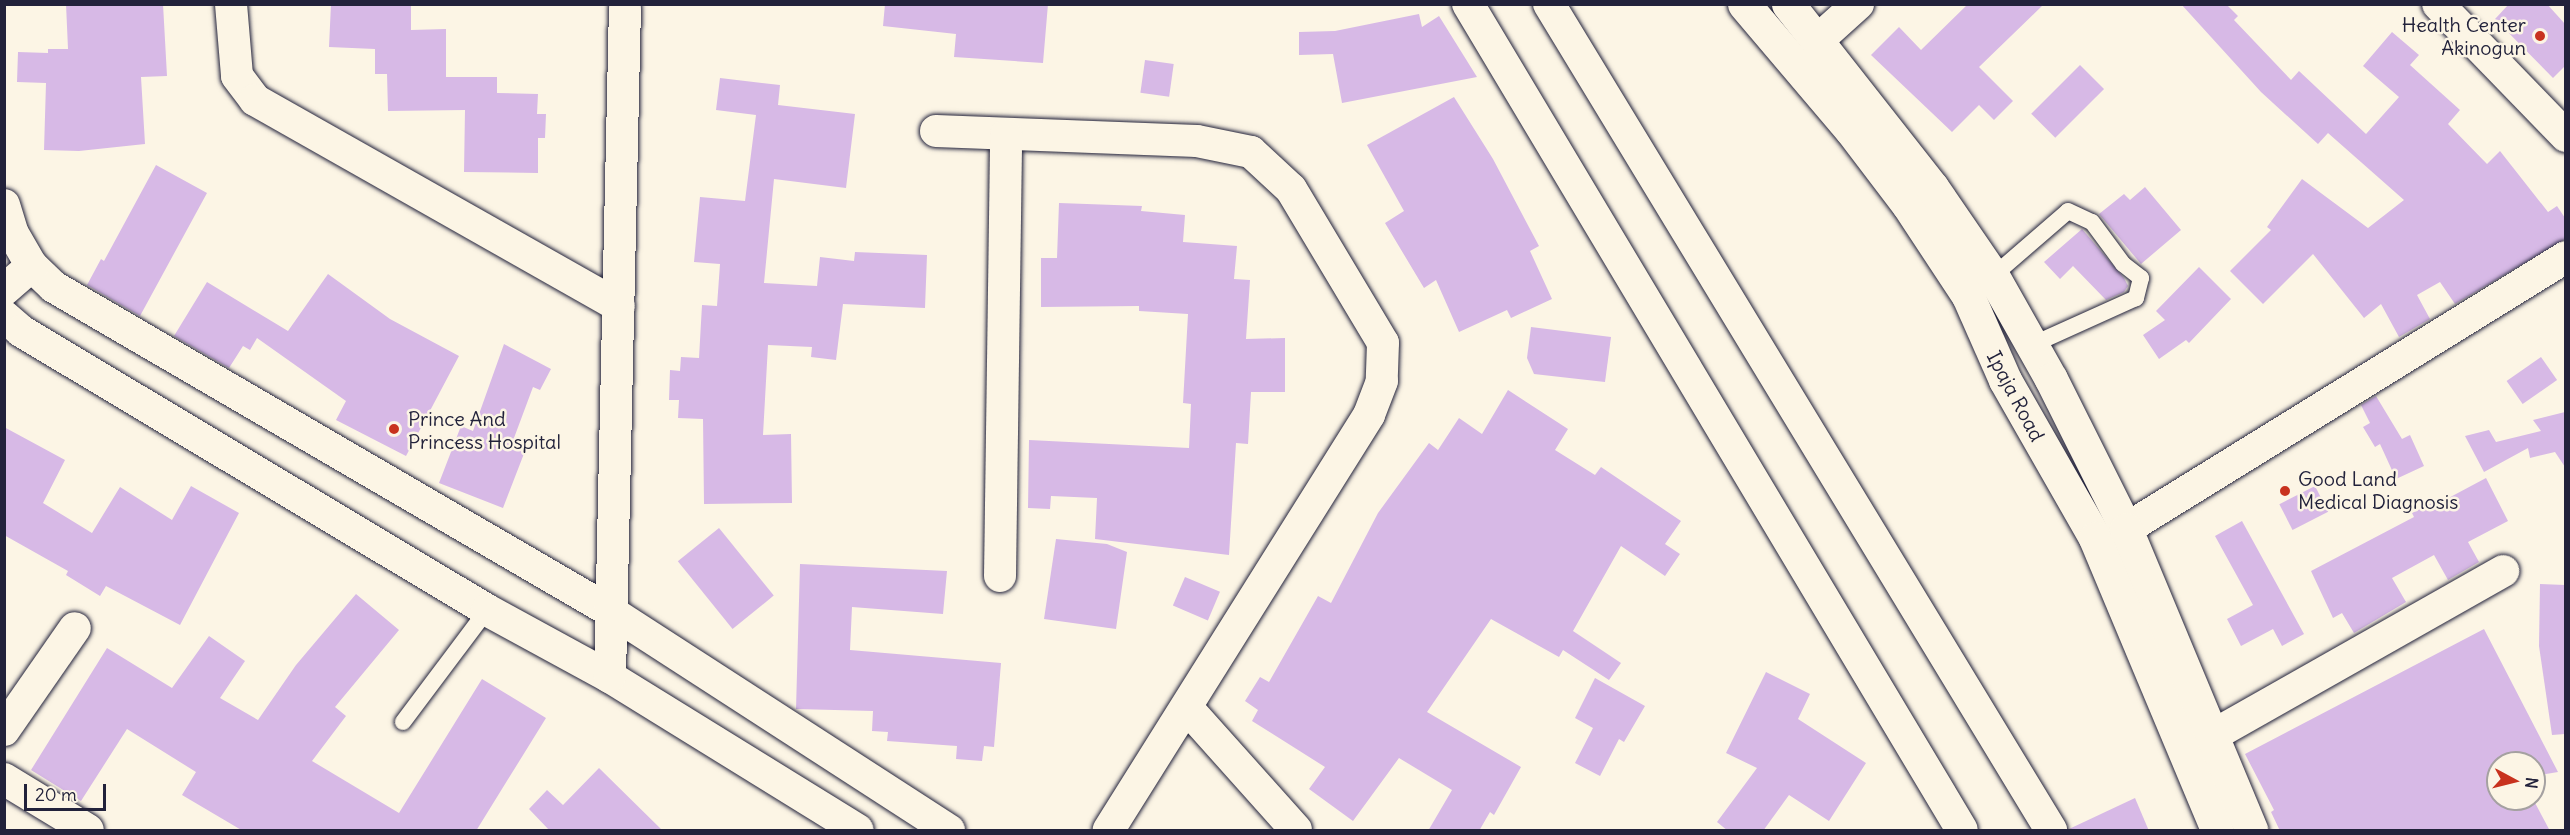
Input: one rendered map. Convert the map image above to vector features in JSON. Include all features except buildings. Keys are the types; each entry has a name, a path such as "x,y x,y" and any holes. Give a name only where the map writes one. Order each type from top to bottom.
{"main road":[{"name":"Ipaja Road","path":"1744,4 1851,130 1908,205 1968,297 2005,380 2095,538 2217,831"},
{"name":"Ipaja Road","path":"1788,4 1932,187 1993,276 2032,345 2126,529 2210,737 2251,831"}],"street":[{"path":"231,4 237,76 255,100 619,306"},
{"path":"1468,4 1962,831"},
{"path":"1550,4 2051,831"},
{"path":"1818,40 1857,4"},
{"path":"2438,4 2565,136"},
{"path":"610,678 626,6"},
{"path":"936,131 1197,141 1251,152 1291,189 1383,343 1382,381 1369,415 1188,709 1109,831"},
{"path":"1000,576 1006,135"},
{"path":"7,225 32,266 54,287 610,611 950,831"},
{"path":"2126,529 2565,257"},
{"path":"4,290 32,266"},
{"path":"4,316 21,331 487,610 610,678 858,831"},
{"path":"2210,737 2503,571"},
{"path":"4,730 75,628"},
{"path":"1188,709 1296,831"},
{"path":"4,779 88,831"}],"lane":[{"path":"1993,276 2068,211 2092,222 2123,264 2141,278 2136,298 2032,345"},
{"path":"403,722 487,610"}],"place":[{"name":"Health Center Akinogun","path":"2540,36"},
{"name":"Prince And Princess Hospital","path":"394,429"},
{"name":"Good Land Medical Diagnosis","path":"2285,491"}]}
